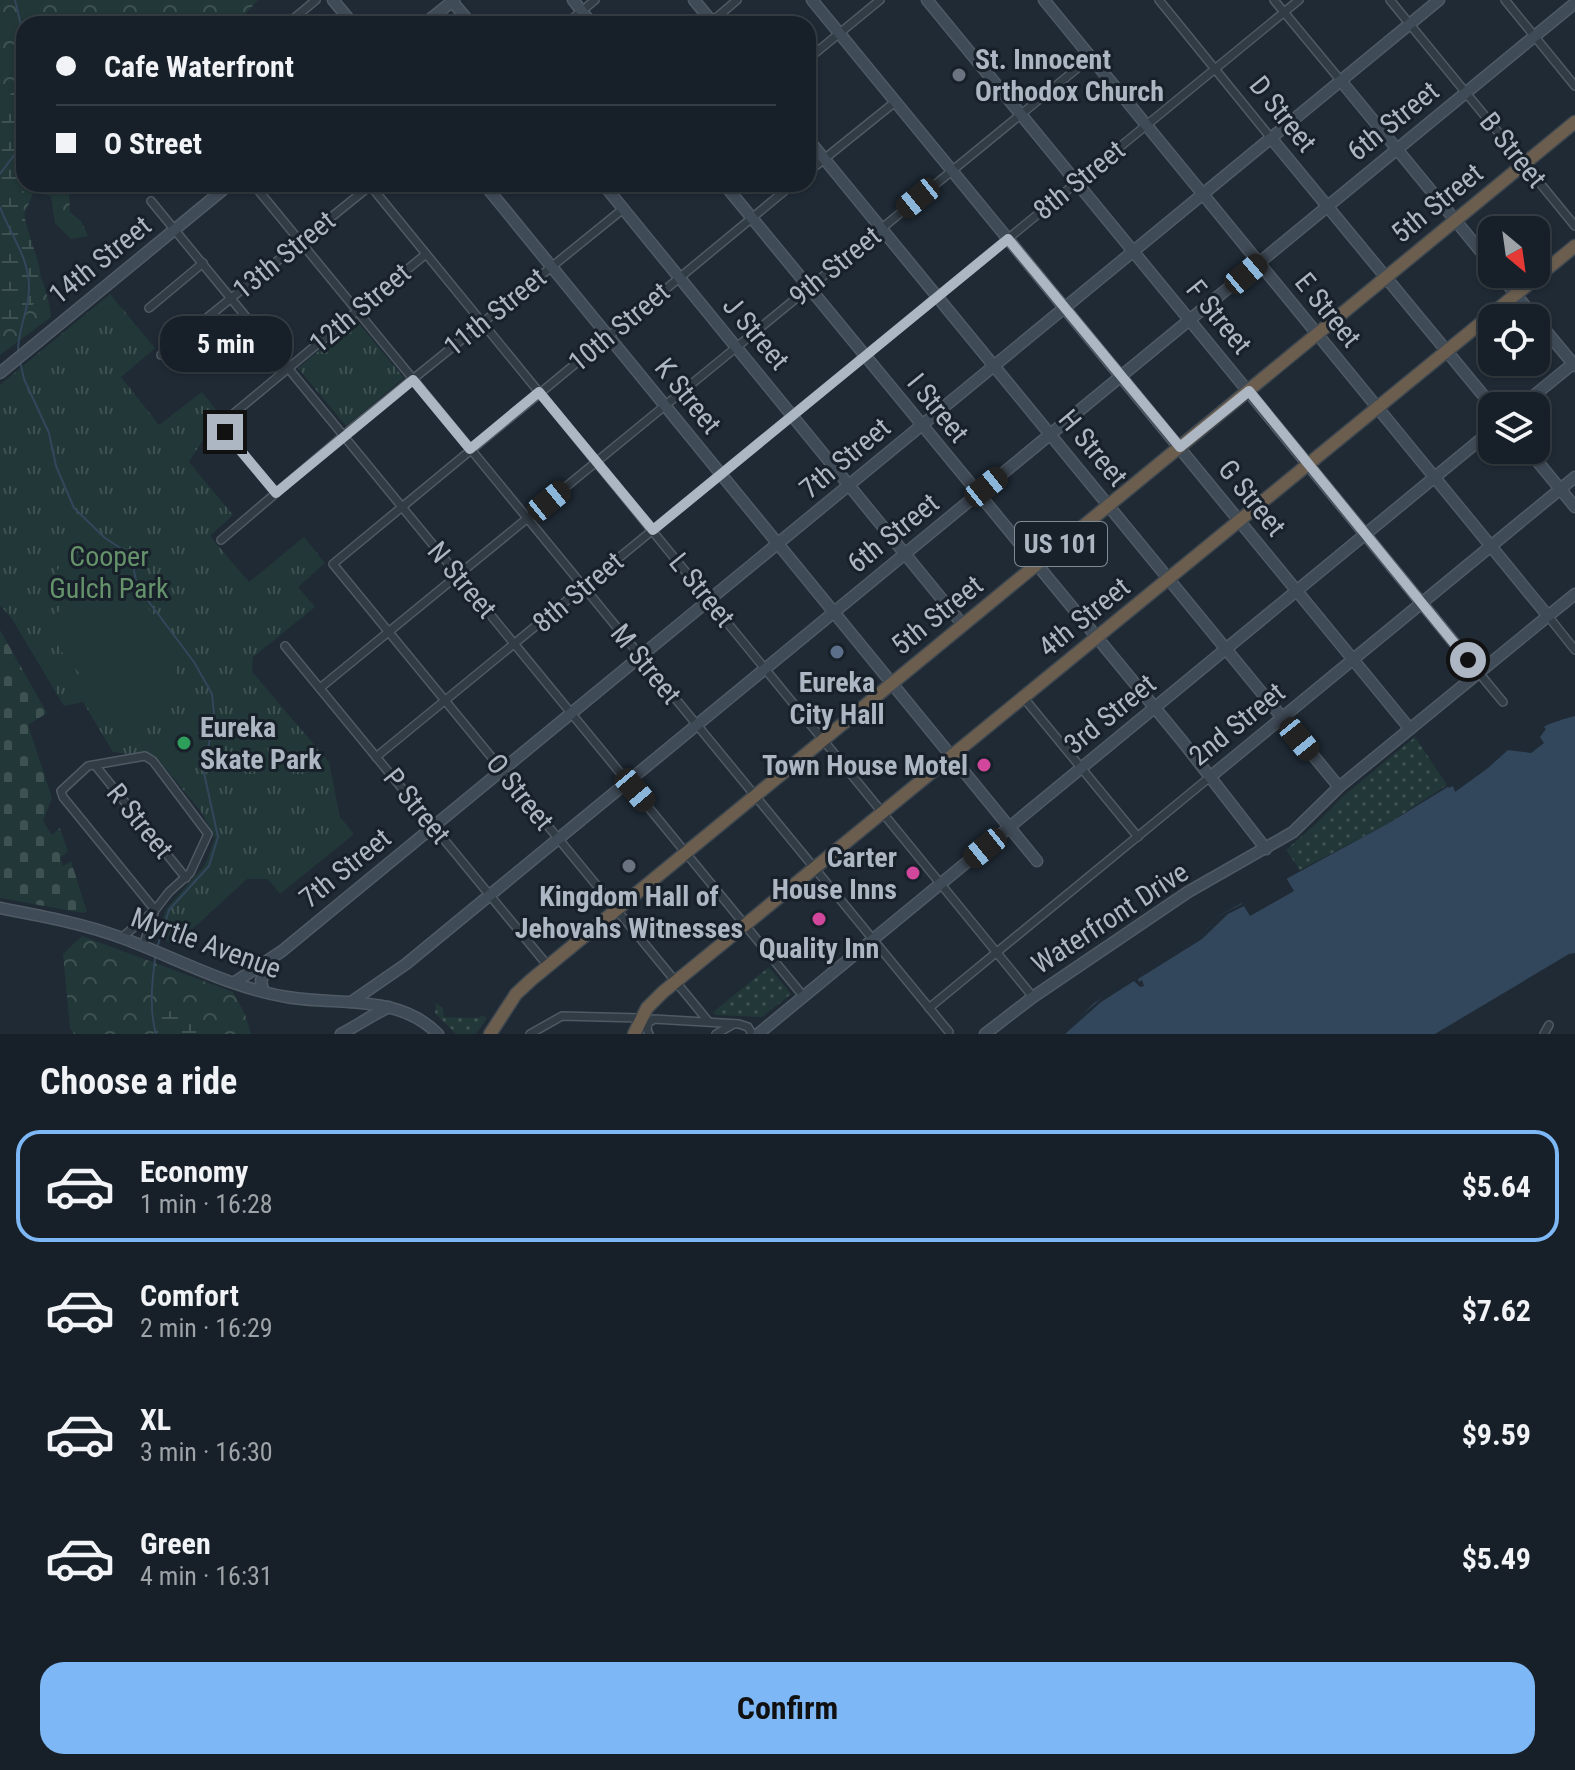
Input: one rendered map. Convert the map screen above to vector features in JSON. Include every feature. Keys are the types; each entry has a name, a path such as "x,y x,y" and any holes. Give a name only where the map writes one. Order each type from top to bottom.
{"highway":[{"name":"5th Street","path":"490,1034 516,994 548,966 1575,122"},
{"name":"4th Street","path":"634,1034 653,1002 1575,246"}],"street":[{"path":"297,16 316,0"},
{"path":"333,0 346,16"},
{"path":"434,16 453,0"},
{"path":"573,0 586,16"},
{"path":"576,16 595,0"},
{"path":"694,0 707,16"},
{"path":"720,16 737,0"},
{"name":"G Street","path":"812,0 1410,729"},
{"path":"816,52 880,0"},
{"name":"F Street","path":"927,0 1503,702"},
{"name":"E Street","path":"1044,0 1575,650"},
{"name":"D Street","path":"1159,0 1481,392"},
{"path":"1274,0 1478,248"},
{"name":"8th Street","path":"376,757 1299,0"},
{"name":"B Street","path":"1390,0 1575,226"},
{"name":"7th Street","path":"282,951 1439,0"},
{"path":"1505,0 1575,86"},
{"name":"6th Street","path":"393,976 1575,3"},
{"name":"9th Street","path":"320,688 1091,57"},
{"path":"816,166 895,102"},
{"name":"H Street","path":"816,149 1339,787"},
{"name":"14th Street","path":"0,373 220,192"},
{"name":"M Street","path":"260,192 949,1032"},
{"name":"13th Street","path":"161,355 362,192"},
{"name":"L Street","path":"376,192 1033,997"},
{"name":"K Street","path":"491,192 1037,861"},
{"name":"J Street","path":"609,192 963,625"},
{"name":"I Street","path":"731,192 1266,849"},
{"name":"10th Street","path":"334,561 783,192"},
{"name":"N Street","path":"151,201 804,997"},
{"name":"11th Street","path":"221,540 623,209"},
{"name":"12th Street","path":"276,493 221,424 426,254"},
{"path":"149,308 203,263"},
{"path":"1510,288 1524,304"},
{"path":"1539,392 1574,364 1550,335"},
{"name":"3rd Street","path":"755,1034 804,997 1478,441"},
{"path":"1539,464 1575,507"},
{"name":"2nd Street","path":"929,1008 1575,477"},
{"name":"O Street","path":"334,561 334,566 708,1021"},
{"name":"Waterfront Drive","path":"985,1034 1033,997 1188,892 1266,849 1302,825 1339,787 1575,594"},
{"name":"P Street","path":"285,646 548,966"},
{"path":"1023,697 1138,837"},
{"path":"121,938 155,910 169,892 186,878 206,843 207,830 153,761 145,756 88,766 61,791 69,805 155,910"},
{"name":"R Street","path":"95,765 186,878"},
{"name":"Myrtle Avenue","path":"0,908 69,922 121,938 235,982 287,997 351,1002 386,998 438,1034"},
{"path":"143,946 155,910"},
{"path":"235,982 282,951"},
{"path":"263,991 261,980 282,951"},
{"path":"342,1034 355,1027 386,998 386,983 393,976"},
{"path":"355,1027 360,1017 351,1002 393,976"},
{"path":"530,1034 544,1031 562,1016 734,1023 748,1027 755,1034"},
{"path":"644,1021 649,1034"},
{"path":"716,1034 734,1023"},
{"path":"1544,1034 1549,1025"}],"green space":[{"path":"0,0 258,0 243,16 16,16 16,192 34,192 20,223 43,281 51,317 0,355"},
{"path":"16,86 16,192 24,192 23,206 41,281 37,298 24,315 0,332 0,109"},
{"path":"34,192 69,192 70,212 81,221 88,236 71,239 55,223 51,196"},
{"name":"Cooper Gulch Park","path":"110,294 155,348 121,377 159,425 202,392 219,414 189,462 233,515 210,536 249,582 304,537 325,563 298,587 315,607 253,657 252,672 329,762 340,817 354,834 280,894 268,879 247,879 175,945 155,935 167,908 205,865 215,838 202,813 157,758 113,752 83,702 64,706 12,619 0,605 0,385"},
{"path":"356,320 404,378 346,426 298,368"},
{"path":"108,538 131,555 137,586 157,625 176,649 178,692 166,710 122,723 61,651 55,614 62,609 50,583 67,561"},
{"path":"0,630 47,713 28,725 52,798 43,821 52,835 60,828 68,851 60,858 63,866 71,861 87,912 0,898"},
{"name":"Eureka Skate Park","path":"190,716 200,721 192,770 187,774 182,772 170,752 181,720"},
{"path":"1415,737 1447,785 1389,823 1300,870 1286,850 1341,798"},
{"path":"82,936 233,992 251,1034 196,1034 197,1020 154,1034 74,1034 70,1028 63,954"},
{"path":"769,967 791,994 762,1017 716,1015 713,1012"},
{"path":"436,1003 443,1008 444,1017 479,1018 481,1015 487,1018 476,1034 456,1034 435,1013"},
{"path":"181,1005 198,1020 196,1034 153,1034 158,1018"}],"water":[{"path":"1575,716 1575,957 1441,1034 1063,1034 1094,1003 1202,935 1218,916 1389,823 1508,750 1531,753 1544,743 1540,737 1546,729 1544,727"}],"pier":[{"path":"1506,747 1508,750 1488,768 1455,792 1453,786 1449,788 1447,785 1482,766"},
{"path":"1285,876 1294,891 1250,916 1244,906 1228,914 1202,939 1138,979 1144,986 1140,987 1134,981 1101,1002 1065,1034 1060,1034 1104,996 1202,935 1218,916"},
{"path":"1575,953 1575,959 1488,1011 1446,1034 1435,1034 1569,954"}],"waterway":[{"path":"15,0 19,16"},
{"path":"0,174 16,153"},
{"path":"0,207 23,257 28,278 29,297 18,351"},
{"path":"20,361 24,379 49,433 56,466 74,508 105,538 131,555 137,586 194,662 212,694 214,714 204,773 218,837 209,866 169,910 157,948"},
{"path":"155,958 152,1005 156,1034"}],"place":[{"name":"St. Innocent Orthodox Church","path":"959,75"},
{"name":"Eureka City Hall","path":"837,652"},
{"name":"Eureka Skate Park","path":"184,743"},
{"name":"Town House Motel","path":"984,765"},
{"name":"Kingdom Hall of Jehovahs Witnesses","path":"629,866"},
{"name":"Carter House Inns","path":"913,873"},
{"name":"Quality Inn","path":"819,919"}],"route":[{"path":"225,432 276,493 413,380 470,449 539,392 653,530 1008,239 1180,447 1249,391 1468,660"}]}
